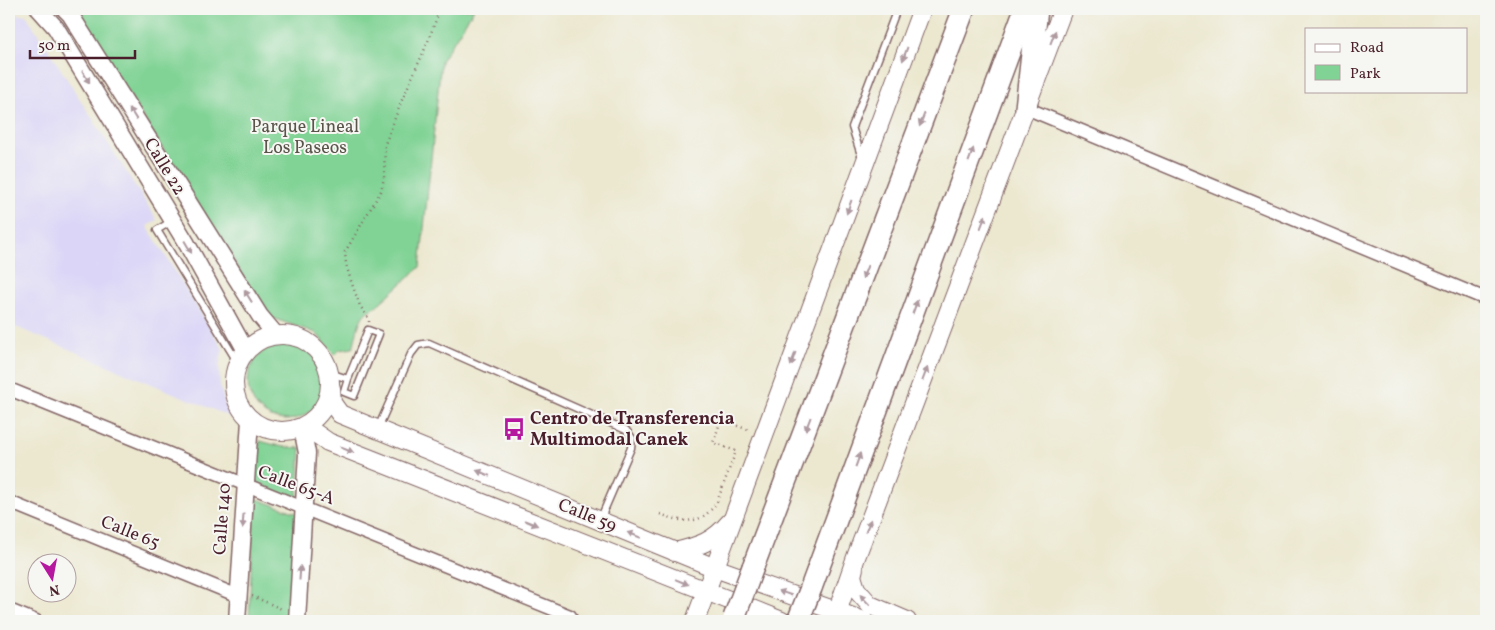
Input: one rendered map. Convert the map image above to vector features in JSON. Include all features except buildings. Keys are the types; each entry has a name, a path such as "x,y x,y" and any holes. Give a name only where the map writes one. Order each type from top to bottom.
{"highway":[{"path":"733,620 964,9"},
{"path":"798,621 1025,9"},
{"path":"1026,108 1037,9"}],"main road":[{"path":"695,621 922,9"},
{"path":"835,616 1063,9"},
{"path":"276,335 291,336 304,340 316,348 325,360 330,380 327,403 318,416 304,427 289,432 275,431 262,427 250,420 240,408 235,394 234,378 242,357 260,340 276,335"},
{"name":"Calle 59","path":"330,380 332,403 340,414 835,616 864,621"},
{"name":"Calle 59","path":"304,427 328,442 782,621"},
{"path":"675,552 712,539 735,516"},
{"path":"856,557 852,576 856,589 870,606 908,621"}],"street":[{"name":"Calle 22","path":"39,9 56,28 173,220 242,357"},
{"name":"Calle 22","path":"65,9 70,14 260,316 276,335"},
{"path":"1026,108 1486,299"},
{"name":"Calle 65-A","path":"9,389 304,508 569,619"},
{"name":"Calle 140","path":"237,621 244,594 246,486 250,420"},
{"path":"296,619 307,453 304,427"},
{"name":"Calle 65","path":"9,502 231,593 244,594"},
{"path":"9,610 36,621"}],"lane":[{"path":"864,165 852,127 897,9"},
{"path":"368,330 379,334 354,396 344,392 348,379 368,330"},
{"path":"378,429 411,354 418,345 429,343 626,430 632,438 631,448 600,521"},
{"path":"330,380 348,379"}],"path":[{"path":"368,330 369,319 360,306 351,281 345,252 381,191 384,178 384,144 440,9"},
{"path":"740,453 713,443 721,420 749,430"},
{"path":"660,514 686,522 700,518 708,513 717,502 736,451"},
{"path":"244,594 296,619"}],"shaded area":[{"path":"9,15 26,15 157,220 147,226 223,349 219,366 220,386 225,404 233,418 9,324"}],"green space":[{"name":"Parque Lineal Los Paseos","path":"83,9 474,9 441,61 420,267 364,315 359,325 353,348 339,350 335,355 316,333 269,317 78,14"},
{"path":"286,344 301,347 313,355 321,367 324,382 321,397 313,409 301,417 286,420 271,417 259,409 251,397 248,382 251,367 259,355 271,347"},
{"path":"260,441 283,447 301,448 297,501 255,483"},
{"path":"254,498 297,513 291,621 249,621"}],"place":[{"name":"Centro de Transferencia Multimodal Canek","path":"514,429"}]}
